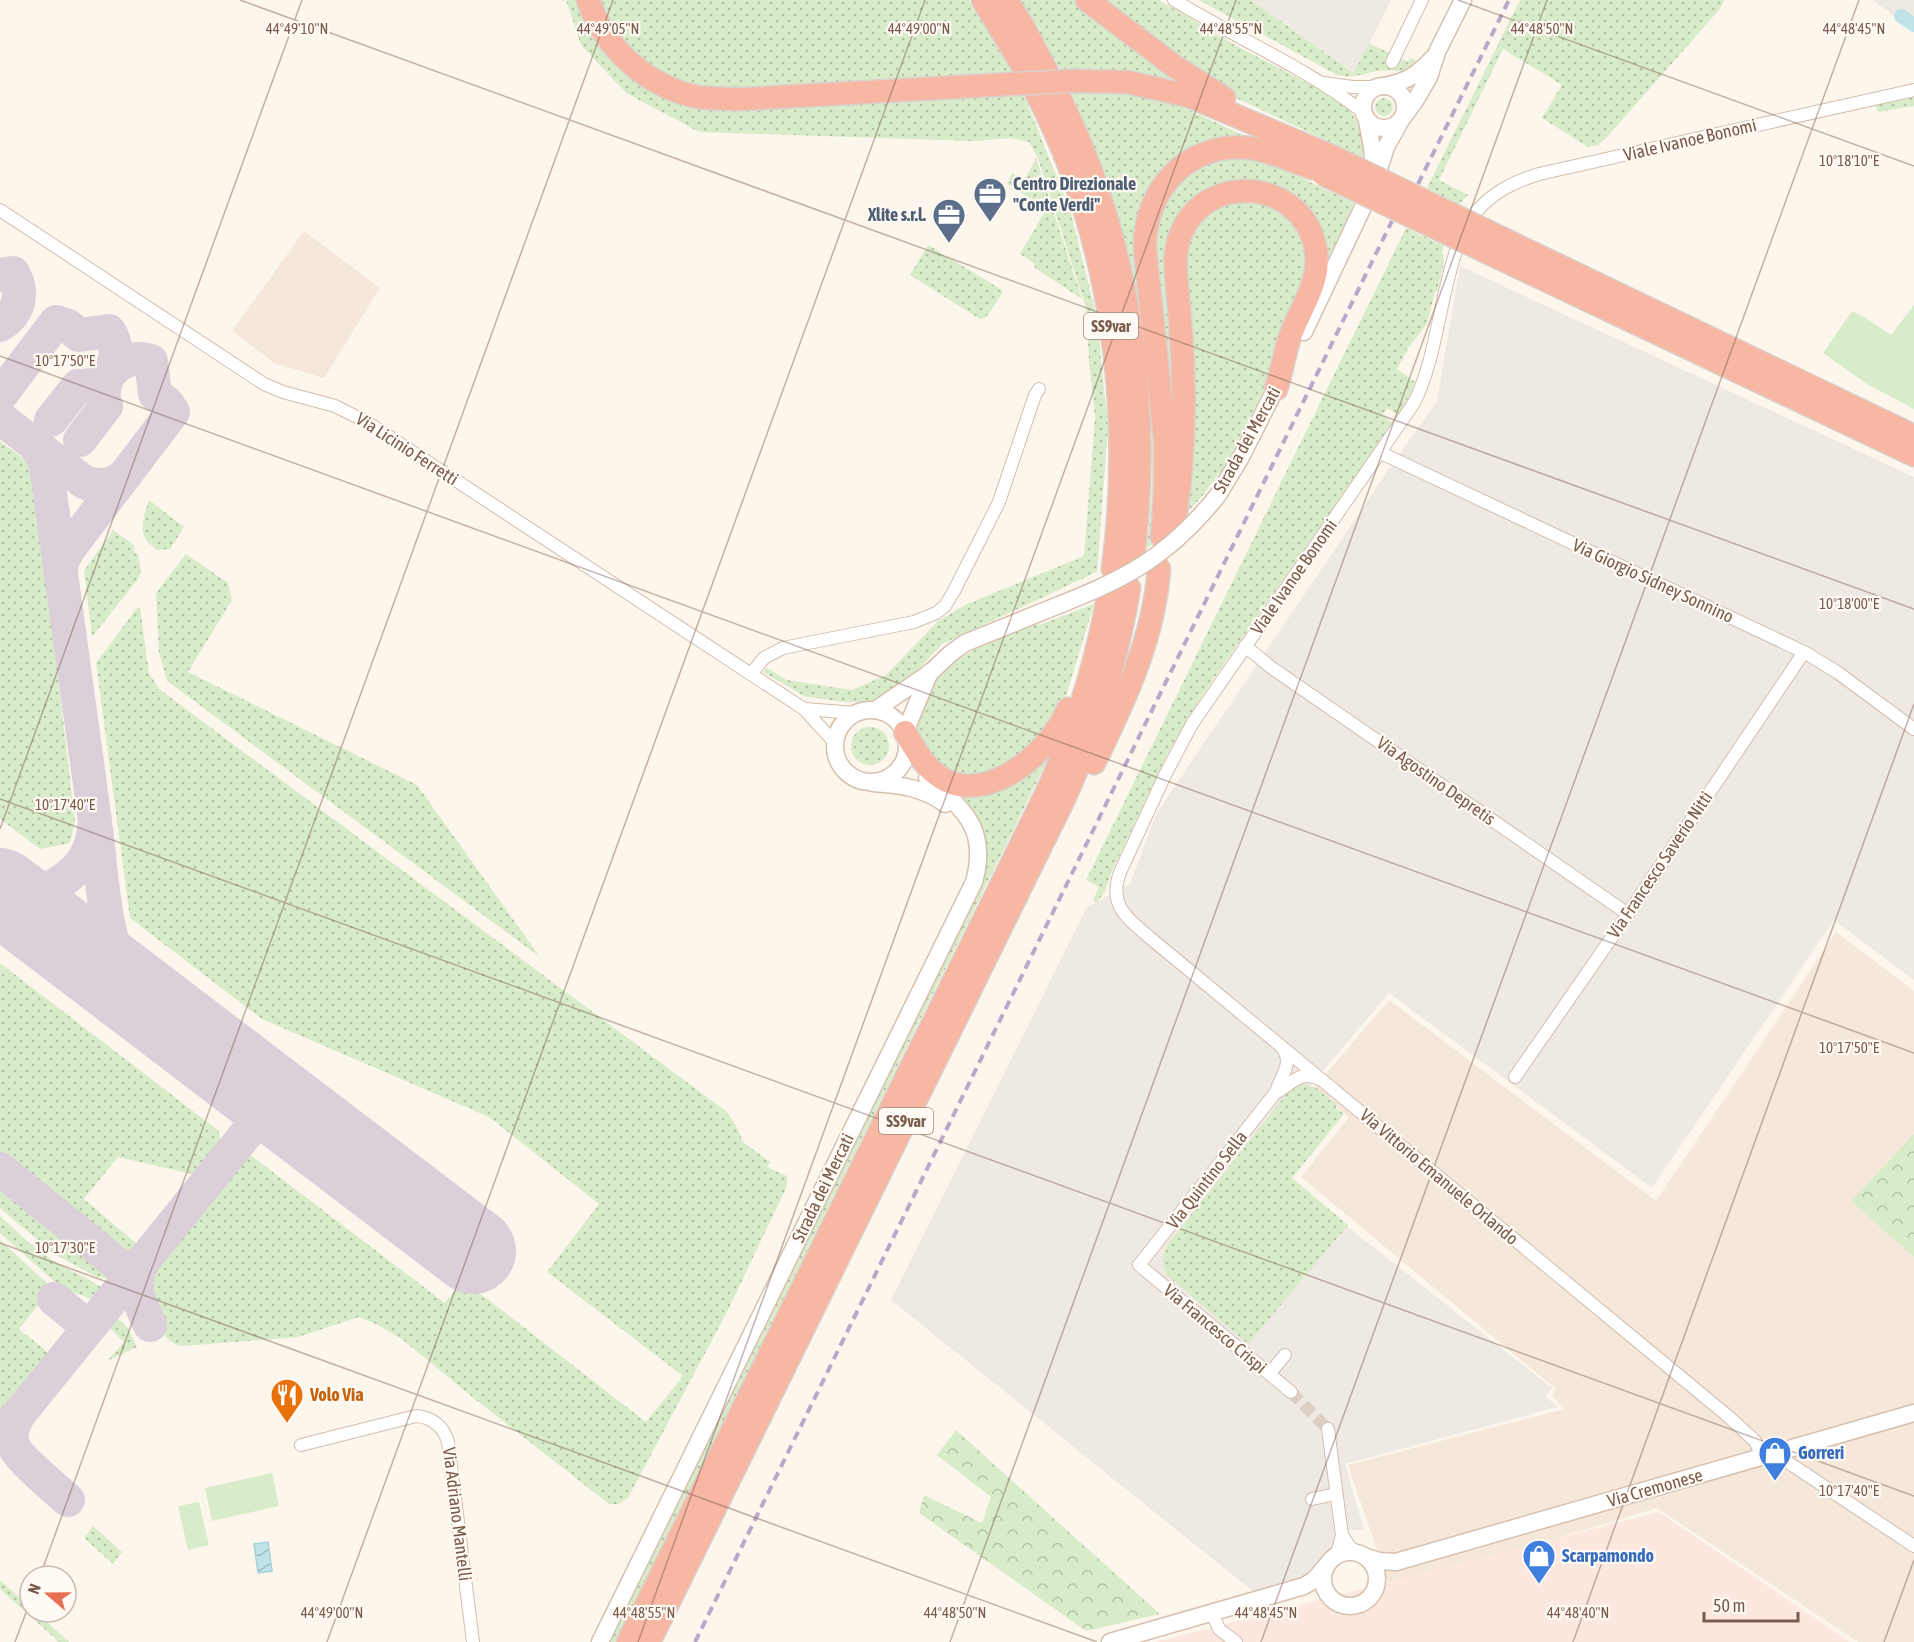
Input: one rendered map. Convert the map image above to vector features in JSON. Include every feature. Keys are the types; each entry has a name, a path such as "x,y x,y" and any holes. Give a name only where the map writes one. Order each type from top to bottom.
{"highway":[{"path":"588,0 604,34 632,64 660,84 694,96 745,99 1028,77 1056,90 1128,82 1204,101 1272,132 1306,144"},
{"path":"983,0 1028,77"},
{"path":"1006,0 1021,23 1028,77"},
{"path":"1087,0 1156,54 1193,79 1306,144 1322,166"},
{"name":"SS9var","path":"1056,90 1102,205 1120,272 1131,328 1140,430 1139,500 1133,558"},
{"name":"SS9var","path":"1056,90 1062,149 1097,254 1113,335 1119,390 1121,445 1120,507 1113,569"},
{"path":"1168,91 1281,149 1914,436"},
{"path":"1276,389 1289,340 1313,284 1317,260 1315,244 1306,222 1284,201 1259,191 1230,192 1214,198 1192,215 1184,228 1176,251 1184,404 1182,465 1168,531 1165,439 1144,239 1146,223 1153,202 1165,184 1182,167 1198,157 1221,149 1259,150 1322,166"},
{"path":"1497,246 1914,455"},
{"path":"1011,908 1054,842 1114,722 1138,664 1163,566"},
{"name":"SS9var","path":"650,1642 1057,814 1085,750 1111,671 1129,588"},
{"name":"SS9var","path":"628,1642 1046,794 1068,742 1086,690 1108,598 1063,720 1043,748 1024,764 988,782 966,784 951,782 941,778 927,766 907,737"}],"street":[{"path":"1174,0 1322,82 1365,116 1375,127 1385,129 1395,126 1415,101 1429,77 1437,52 1463,0"},
{"path":"1392,62 1422,0"},
{"path":"1322,82 1352,87 1381,86 1400,82 1416,75 1437,52"},
{"path":"1381,86 1393,88 1402,96 1405,103 1403,117 1376,164 1362,107 1365,97 1381,86"},
{"name":"Viale Ivanoe Bonomi","path":"1476,212 1492,195 1503,188 1539,174 1914,90"},
{"name":"Strada dei Mercati","path":"875,710 930,672 965,644 1115,581 1145,564 1187,530 1218,495 1241,457 1363,207"},
{"name":"Via Licinio Ferretti","path":"0,210 264,384 283,392 335,406 367,422 804,709 835,742"},
{"name":"Viale Ivanoe Bonomi","path":"1116,897 1116,887 1121,870 1179,747 1199,712 1381,453 1420,391 1456,251"},
{"path":"751,674 764,658 783,648 914,622 936,613 945,606 999,502 1039,389"},
{"name":"Via Giorgio Sidney Sonnino","path":"1381,453 1804,652 1833,669 1914,729"},
{"name":"Via Agostino Depretis","path":"1245,646 1281,675 1628,914"},
{"name":"Via Francesco Saverio Nitti","path":"1515,1077 1804,652"},
{"name":"Strada dei Mercati","path":"873,783 884,781 902,766 907,755 907,737 930,672"},
{"path":"804,709 856,713"},
{"name":"Strada dei Mercati","path":"600,1642 974,882 978,856 976,840 970,823 956,802 920,771 911,756 907,737 893,717 875,710 856,713"},
{"path":"835,742 838,730 856,713"},
{"name":"Strada dei Mercati","path":"592,1642 967,877 970,862 967,837 961,823 951,810 934,796 920,790 902,785 860,781 849,776 836,755 835,742"},
{"name":"Via Vittorio Emanuele Orlando","path":"1116,897 1120,907 1135,925 1729,1417 1768,1455"},
{"name":"Via Quintino Sella","path":"1140,1265 1274,1095 1287,1064 1286,1053 1280,1044"},
{"name":"Via Quintino Sella","path":"1274,1095 1300,1077 1314,1077 1326,1083"},
{"name":"Via Francesco Crispi","path":"1140,1265 1291,1392"},
{"path":"1269,1374 1285,1355"},
{"name":"Via Cremonese","path":"1396,1562 1914,1413"},
{"name":"Via Adriano Mantelli","path":"301,1445 416,1416 427,1418 441,1428 448,1442 474,1642"},
{"path":"1328,1429 1342,1535 1338,1550 1324,1573 1326,1590 1338,1603"},
{"path":"1768,1455 1914,1546"},
{"path":"1312,1498 1336,1494"},
{"path":"1342,1535 1350,1547 1372,1563 1377,1580 1375,1589"},
{"path":"1110,1642 1304,1586 1314,1580 1340,1554 1349,1552 1379,1561 1396,1562"},
{"path":"1285,1593 1311,1595 1338,1603 1355,1605 1370,1597 1396,1562"},
{"path":"1212,1613 1219,1629 1236,1642"}],"shaded area":[{"path":"1251,0 1391,0 1355,73"},
{"path":"1872,0 1914,0 1914,30"},
{"path":"304,231 380,288 324,378 274,363 232,331"},
{"path":"1460,266 1914,477 1914,980 1834,920 1652,1188 1389,993 1306,1091 1287,1179 1552,1388 1545,1396 1558,1407 1345,1464 1364,1530 1348,1530 1309,1578 1255,1593 891,1300 1087,907 1130,884 1156,814 1437,401"},
{"path":"1836,932 1914,991 1914,1642 1858,1642 1657,1508 1390,1588 1348,1465 1565,1409 1552,1396 1556,1389 1301,1177 1349,1117 1313,1089 1389,1000 1656,1201"},
{"path":"1659,1512 1850,1642 1156,1642"}],"green space":[{"path":"566,0 579,0 580,8 609,59 666,98 728,108 1024,95 1070,210 1097,318 1108,427 1097,572 942,644 900,687 869,702 842,702 804,696 763,672 767,668 787,680 852,690 886,675 938,621 965,605 1084,556 1095,417 1086,308 1038,158 1029,142 1010,138 972,141 699,132 626,93 581,45"},
{"path":"597,0 969,0 1014,74 723,90 686,84 658,71 624,45"},
{"path":"1020,0 1077,0 1205,94 1061,71"},
{"path":"1097,0 1159,0 1235,45 1340,100 1356,120 1368,160 1234,97"},
{"path":"1199,0 1251,0 1354,73 1369,43 1408,62 1410,58 1417,61 1407,69 1398,71 1382,70 1352,76 1337,75"},
{"path":"1520,0 1724,0 1719,10 1598,145 1588,147 1542,118 1562,85 1503,49 1439,180 1468,195 1459,204 1427,188"},
{"path":"1115,90 1172,102 1247,137 1156,185 1155,542 1147,548 1152,431 1148,373 1140,315 1129,258 1113,202 1094,146 1071,92"},
{"path":"1914,97 1914,106 1878,112 1875,105"},
{"path":"1384,98 1392,103 1393,107 1388,115 1384,116 1376,111 1375,107 1380,99"},
{"path":"1228,155 1282,165 1304,179 1354,203 1324,268 1286,194 1188,208 1171,434 1154,220 1181,176"},
{"path":"1036,158 1082,299 1035,268 1034,263 1020,254 1047,208 1007,184 1012,173 1024,181"},
{"path":"1243,197 1288,213 1311,254 1266,386 1221,474 1219,473 1182,518 1183,252 1203,214"},
{"path":"1406,228 1444,246 1442,253 1444,262 1427,324 1409,347 1397,369 1415,382 1409,397 1398,415 1388,408 1382,415 1393,423 1187,719 1166,757 1112,871 1105,891 1097,903 1093,900 1099,887 1086,880"},
{"path":"928,245 1002,290 1002,294 986,317 980,319 910,275"},
{"path":"1914,305 1914,409 1867,384 1823,353 1852,311 1891,335"},
{"path":"0,442 25,460 36,489 75,821 70,843 40,849 0,819"},
{"path":"149,500 184,527 170,549 157,550 146,540 143,525"},
{"path":"113,530 134,545 141,571 138,579 92,637 84,571"},
{"path":"186,554 228,583 232,600 188,672 417,785 540,957 167,681 159,652 156,593"},
{"path":"1094,604 1063,706 1023,757 977,777 939,770 920,738 917,726 924,702 933,685 944,672 957,660 987,643"},
{"path":"137,608 140,608 149,673 159,689 727,1112 743,1142 770,1162 767,1167 787,1176 787,1186 728,1310 628,1498 619,1504 609,1504 403,1340 359,1317 298,1337 182,1346 169,1340 162,1331 148,1296 147,1273 245,1151 445,1303 463,1280 646,1422 683,1376 547,1272 599,1204 489,1117 262,1019 130,918 96,663"},
{"path":"870,727 884,732 889,746 884,760 870,765 856,760 851,746 856,732"},
{"path":"1044,760 1047,761 615,1642 610,1642 978,894 986,865 985,838 975,814 955,792"},
{"path":"0,963 219,1131 221,1151 201,1176 118,1157 84,1199 142,1248 131,1261 119,1260 0,1164"},
{"path":"1305,1084 1316,1088 1336,1104 1336,1108 1344,1114 1292,1178 1348,1225 1248,1344 1170,1278 1165,1270 1163,1256 1169,1243 1288,1092 1294,1087"},
{"path":"1914,1134 1914,1257 1851,1201"},
{"path":"0,1175 121,1273 111,1279 97,1277 54,1254 0,1208"},
{"path":"0,1216 47,1256 106,1291 98,1301 68,1291 56,1283 0,1233"},
{"path":"0,1240 52,1288 19,1329 48,1354 2,1411 0,1411"},
{"path":"114,1315 128,1328 137,1347 107,1361 124,1342 106,1324"},
{"path":"956,1430 1160,1614 1086,1631 919,1513 924,1495 982,1523 991,1497 937,1455"},
{"path":"272,1473 279,1506 212,1521 205,1488"},
{"path":"199,1502 209,1545 188,1550 178,1506"},
{"path":"93,1526 122,1552 113,1564 84,1538"},
{"path":"0,1580 18,1596 18,1605 0,1589"},
{"path":"39,1624 49,1624 69,1642 59,1642"}],"water":[{"path":"268,1542 272,1571 258,1573 254,1544"}],"waterway":[{"path":"1901,16 1914,25"}],"taxiway":[{"path":"0,275 13,273 19,295 16,308 0,325"},
{"path":"0,396 56,322 68,326 79,335 109,331 116,351 111,369 98,382 78,386 51,420"},
{"path":"61,573 62,561 68,550 173,412 167,403 155,394 151,361 130,360 114,369 105,385 106,406 80,440"},
{"path":"0,418 84,482 107,485 127,473"},
{"path":"0,888 22,894 34,893 45,890 66,878 86,856 92,842 95,821 48,479 44,458 34,444"},
{"path":"96,829 104,901 117,956 135,985 175,1024"},
{"path":"0,1435 251,1128 256,1114 257,1100 252,1087 243,1076"},
{"path":"0,1169 125,1270 132,1269 145,1259"},
{"path":"145,1259 137,1276 137,1292 150,1325"},
{"path":"54,1299 81,1321 92,1321 98,1317"},
{"path":"20,1413 12,1434 14,1447 27,1463 68,1500"}],"runway":[{"path":"0,891 473,1251"}],"tunnel":[{"path":"1291,1392 1328,1429"}],"railway":[{"path":"1418,184 1509,0"},
{"path":"695,1642 1392,221"}],"place":[{"name":"Centro Direzionale \"Conte Verdi\"","path":"990,223"},
{"name":"Xlite s.r.l.","path":"949,244"},
{"name":"Volo Via","path":"287,1424"},
{"name":"Gorreri","path":"1775,1482"},
{"name":"Scarpamondo","path":"1539,1585"}]}
